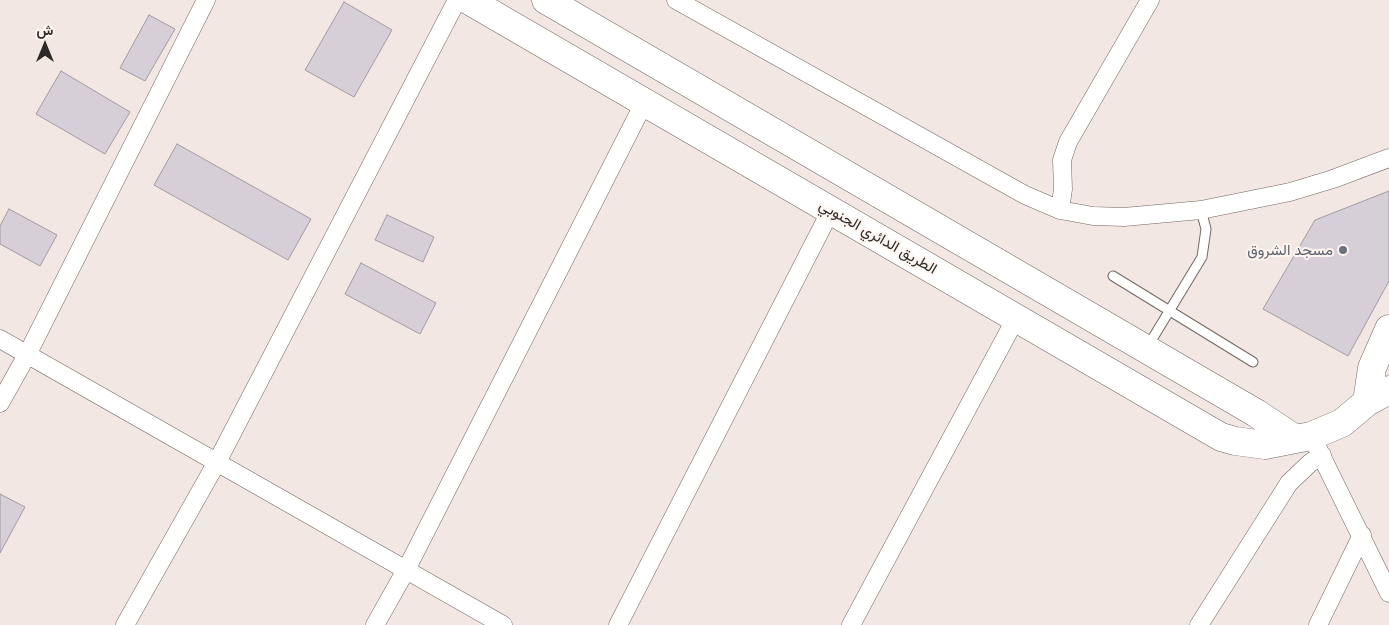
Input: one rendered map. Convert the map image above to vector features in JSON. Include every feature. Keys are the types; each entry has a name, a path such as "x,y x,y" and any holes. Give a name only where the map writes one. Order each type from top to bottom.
{"main road":[{"name":"الطريق الدائري الجنوبي","path":"468,0 1221,437 1235,441 1265,444 1309,443 1342,423 1378,396 1372,368 1389,329"},
{"path":"546,0 1309,443"}],"street":[{"path":"0,403 27,355 206,0"},
{"path":"125,625 217,462 457,0"},
{"path":"676,0 1025,195 1060,210 1093,216 1124,217 1201,210 1290,192 1333,179 1389,158"},
{"path":"1060,210 1064,190 1062,160 1068,142 1150,0"},
{"path":"375,625 406,570 644,103"},
{"path":"618,625 831,210"},
{"path":"852,625 1016,318"},
{"path":"0,339 503,625"},
{"path":"1309,443 1362,536 1389,593"},
{"path":"1199,625 1289,483 1310,463 1309,443"},
{"path":"1318,625 1362,536"}],"lane":[{"path":"1146,349 1202,257 1206,229 1201,210"},
{"path":"1113,276 1253,362"}],"building":[{"path":"344,2 392,30 354,97 305,70"},
{"path":"149,15 175,29 145,81 120,68"},
{"path":"61,71 130,112 105,154 36,114"},
{"path":"177,144 311,219 288,260 154,185"},
{"name":"مسجد الشروق","path":"1389,191 1389,281 1348,356 1263,309 1315,220"},
{"path":"9,209 57,235 40,266 0,244 0,226"},
{"path":"387,215 434,237 423,262 375,240"},
{"path":"361,263 436,303 420,334 345,294"},
{"path":"0,494 25,507 0,553"}],"place":[{"name":"مسجد الشروق","path":"1343,250"}]}
